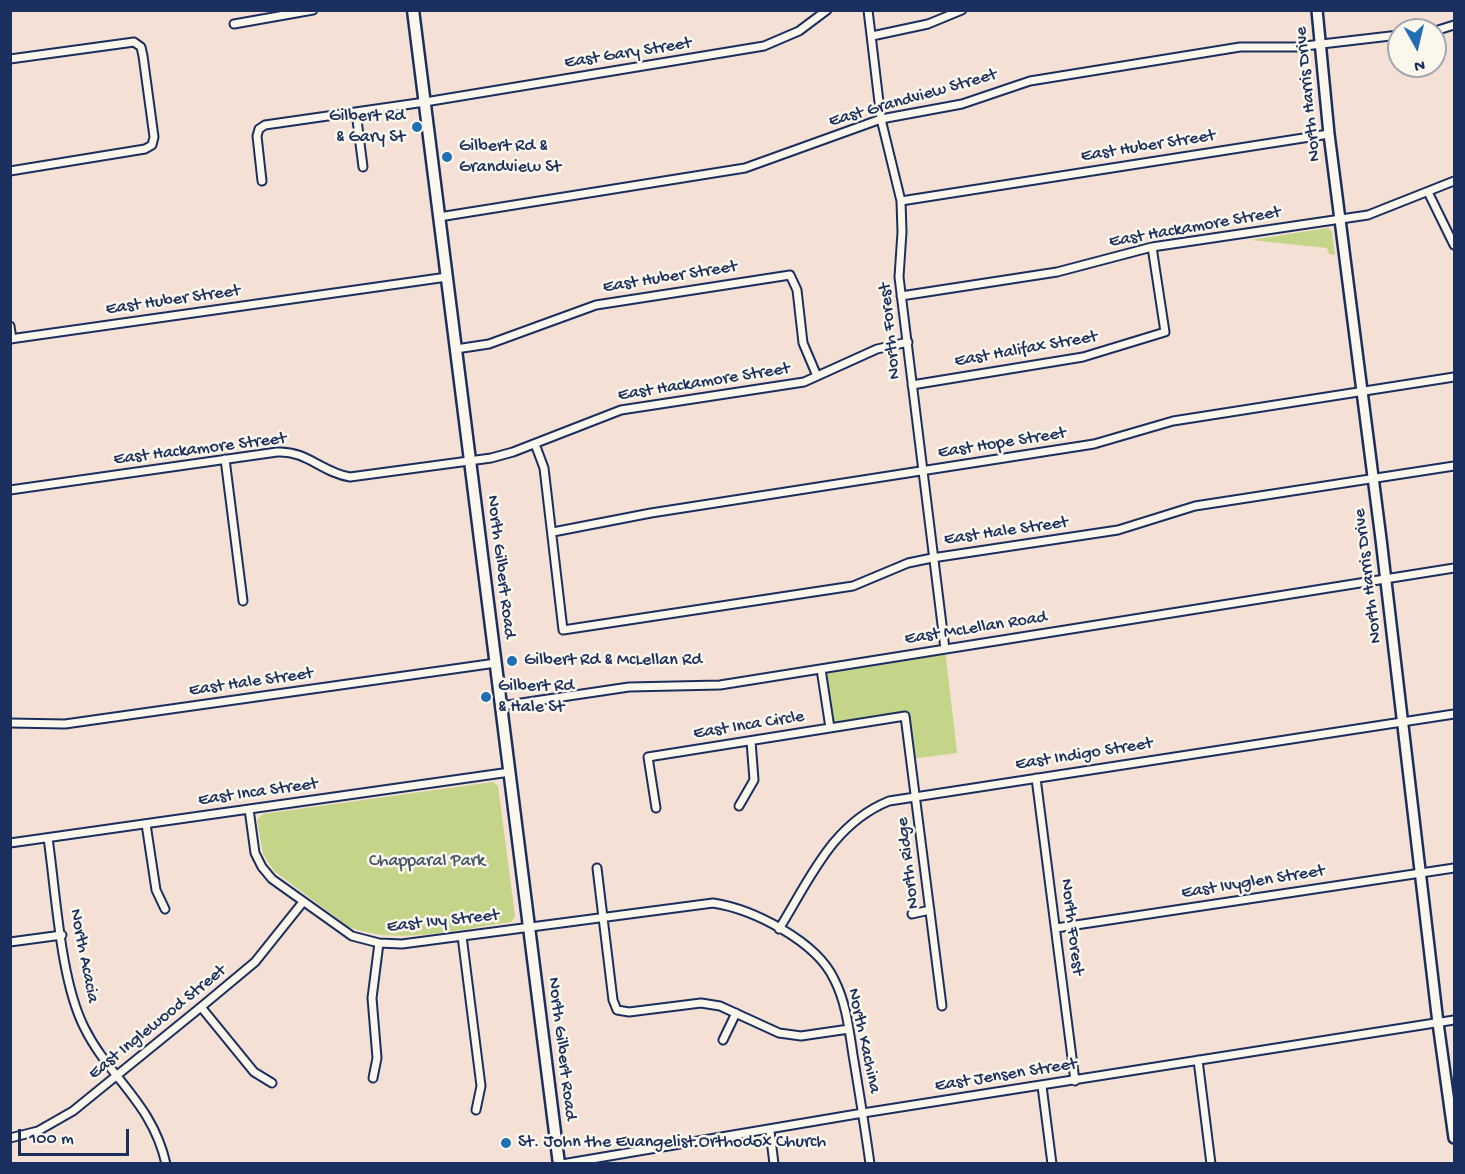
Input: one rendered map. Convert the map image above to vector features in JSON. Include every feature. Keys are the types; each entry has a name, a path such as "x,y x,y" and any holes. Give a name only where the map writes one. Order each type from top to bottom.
{"main road":[{"name":"North Gilbert Road","path":"413,10 560,1164"}],"street":[{"path":"234,24 313,10"},
{"name":"East Gary Street","path":"262,181 256,136 262,127 764,46 799,31 827,10"},
{"name":"North Forest","path":"868,10 881,119 900,201 902,296 932,558 945,649"},
{"path":"872,36 928,24 962,10"},
{"name":"North Harris Drive","path":"1317,10 1329,134 1374,478 1438,1023 1453,1106 1455,1138"},
{"name":"East Grandview Street","path":"439,217 745,168 881,119 962,104 1030,81 1240,47 1269,48 1387,36"},
{"path":"10,59 125,42 138,44 143,56 154,133 152,145 140,150 10,171"},
{"path":"356,112 363,167"},
{"name":"East Huber Street","path":"900,201 1329,134"},
{"name":"East Hackamore Street","path":"902,296 1057,272 1152,247 1368,215 1455,181"},
{"path":"1428,192 1455,245"},
{"name":"East Halifax Street","path":"912,385 1083,357 1165,332 1152,247"},
{"name":"East Huber Street","path":"456,349 489,344 597,305 790,275 797,290 800,330 817,376"},
{"name":"East Huber Street","path":"11,339 447,277"},
{"path":"10,326 11,339"},
{"name":"East Hackamore Street","path":"10,490 225,459 293,452 308,457 334,473 350,477 470,461 506,455 621,410 793,384 817,376 877,349 908,342"},
{"name":"East Hope Street","path":"553,532 663,511 1094,444 1173,421 1455,377"},
{"path":"535,444 544,468 553,532"},
{"path":"225,459 243,601"},
{"name":"East Hale Street","path":"553,532 563,630 853,586 908,563 932,558 1118,530 1196,506 1455,465"},
{"name":"East McLellan Road","path":"501,706 629,687 720,685 1455,568"},
{"name":"East Hale Street","path":"10,723 65,724 496,663"},
{"path":"821,669 830,728"},
{"name":"East Indigo Street","path":"779,929 830,846 847,825 868,810 889,801 916,795 1455,714"},
{"name":"East Inca Circle","path":"656,807 648,757 905,716"},
{"name":"North Ridge","path":"905,716 942,1006"},
{"path":"739,807 754,780 751,741"},
{"name":"East Inca Street","path":"10,843 510,772"},
{"name":"North Forest","path":"1036,778 1075,1081"},
{"name":"East Ivy Street","path":"249,809 254,845 262,867 272,879 343,931 380,943 402,944 713,903 747,911 779,929"},
{"path":"146,824 156,890 165,909"},
{"name":"North Acacia","path":"48,838 62,935 76,1009 92,1040 146,1112 166,1164"},
{"path":"597,868 613,1000 618,1010 629,1012 701,1003 720,1006 779,1033 801,1036 849,1029"},
{"name":"East Ivyglen Street","path":"1056,928 1455,868"},
{"name":"East Inglewood Street","path":"10,1138 38,1131 56,1122 118,1075 260,957 303,902"},
{"path":"912,914 930,910"},
{"name":"North Kachina","path":"779,929 809,948 824,963 834,978 849,1029 870,1164"},
{"path":"10,942 62,935"},
{"path":"462,936 481,1086 476,1110"},
{"path":"373,1078 377,1058 372,998 380,943"},
{"path":"201,1007 254,1072 272,1083"},
{"path":"723,1040 736,1013"},
{"name":"East Jensen Street","path":"560,1164 770,1131 862,1113 1455,1020"},
{"path":"1198,1060 1211,1164"},
{"path":"1042,1086 1052,1164"},
{"path":"770,1131 774,1164"}],"green space":[{"path":"1328,228 1332,232 1335,255 1329,254 1327,248 1251,240"},
{"path":"945,649 957,753 911,759 905,716 830,728 821,669"},
{"name":"Chapparal Park","path":"493,782 498,786 515,916 511,922 409,936 368,933 349,927 274,871 263,854 257,820 263,814"}],"place":[{"name":"Gilbert Rd & Gary St","path":"417,127"},
{"name":"Gilbert Rd & Grandview St","path":"447,157"},
{"name":"Gilbert Rd & McLellan Rd","path":"512,661"},
{"name":"Gilbert Rd & Hale St","path":"486,697"},
{"name":"St. John the Evangelist Orthodox Church","path":"506,1143"}]}
